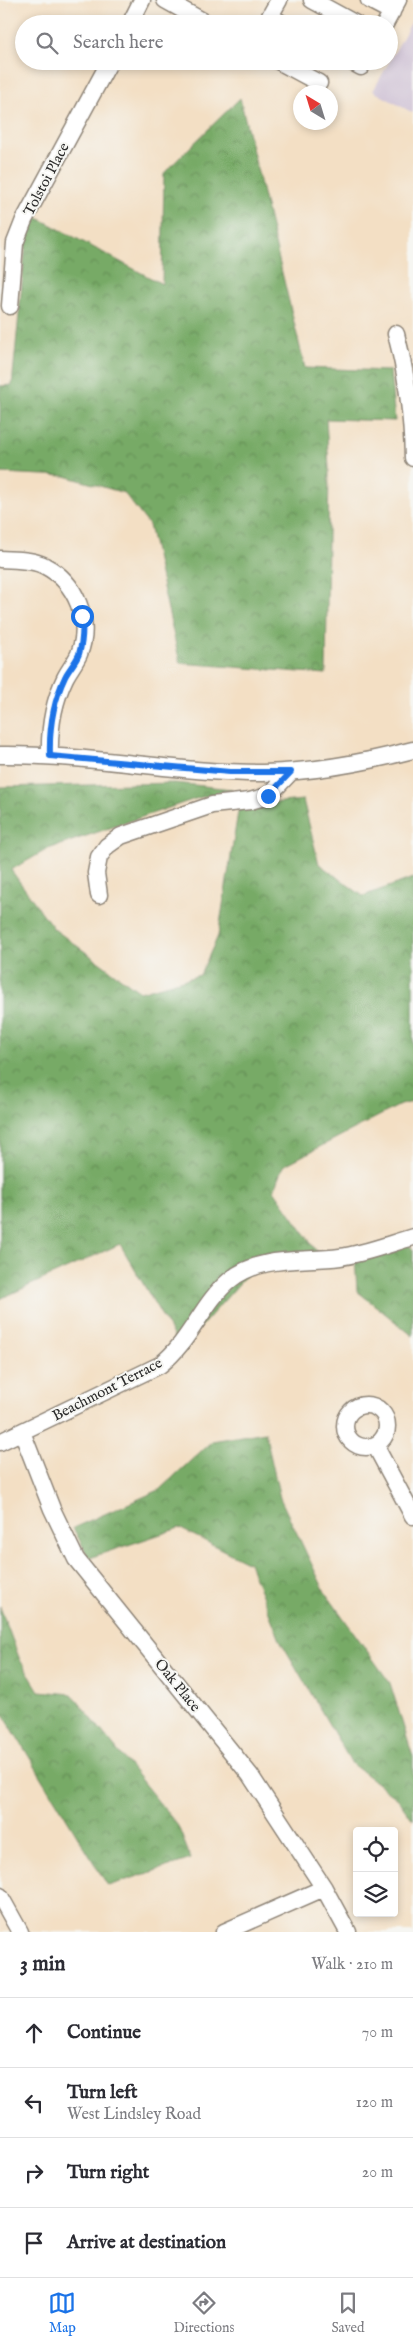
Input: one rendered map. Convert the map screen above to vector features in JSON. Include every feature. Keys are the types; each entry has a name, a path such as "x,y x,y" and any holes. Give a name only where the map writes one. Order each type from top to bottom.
{"street":[{"path":"134,15 142,0"},
{"path":"165,0 193,15"},
{"path":"270,15 278,0"},
{"path":"312,0 340,15"},
{"path":"369,0 392,12"},
{"name":"Tolstoi Place","path":"10,306 15,244 24,220 105,70"},
{"path":"294,70 319,84"},
{"path":"396,334 408,384 413,458"},
{"path":"0,559 44,565 65,580 76,596 82,616 83,634 79,655 65,677 55,705 49,732 50,756"},
{"path":"0,755 50,756 230,772 291,772 346,766 413,750"},
{"path":"99,895 96,873 99,857 107,846 114,841 122,836 212,805 250,801 268,796 291,772"},
{"name":"Beachmont Terrace","path":"0,1442 160,1365 176,1352 229,1281 242,1272 276,1261 341,1257 413,1237"},
{"name":"Oak Place","path":"22,1432 52,1509 76,1559 250,1774 324,1888 348,1932"},
{"path":"375,1445 413,1516"},
{"path":"224,1932 324,1888"},
{"path":"0,1896 20,1932"}],"shaded area":[{"path":"413,19 413,113 373,91 385,70 398,70 398,46"}],"green space":[{"path":"240,98 305,368 390,371 395,421 326,419 329,469 326,674 180,663 149,525 124,493 65,476 0,473 0,386 12,385 29,213 162,284 164,173"},
{"path":"175,783 232,789 195,799 48,849 11,870 54,929 140,992 200,975 218,936 239,806 303,800 319,864 363,896 413,878 413,1102 400,1105 283,1166 274,1190 322,1259 254,1267 181,1349 120,1244 0,1299 0,787"},
{"path":"407,1243 413,1250 413,1336 357,1291 355,1257"},
{"path":"265,1432 280,1498 325,1592 390,1683 413,1757 413,1820 398,1799 352,1764 280,1640 249,1563 179,1528 89,1558 73,1528 159,1490 212,1441"},
{"path":"0,1607 20,1660 39,1691 72,1694 178,1826 191,1859 108,1886 0,1709"}],"route":[{"path":"82,616 83,634 79,655 65,677 55,705 49,732 50,756 230,772 291,772 268,796"}]}
